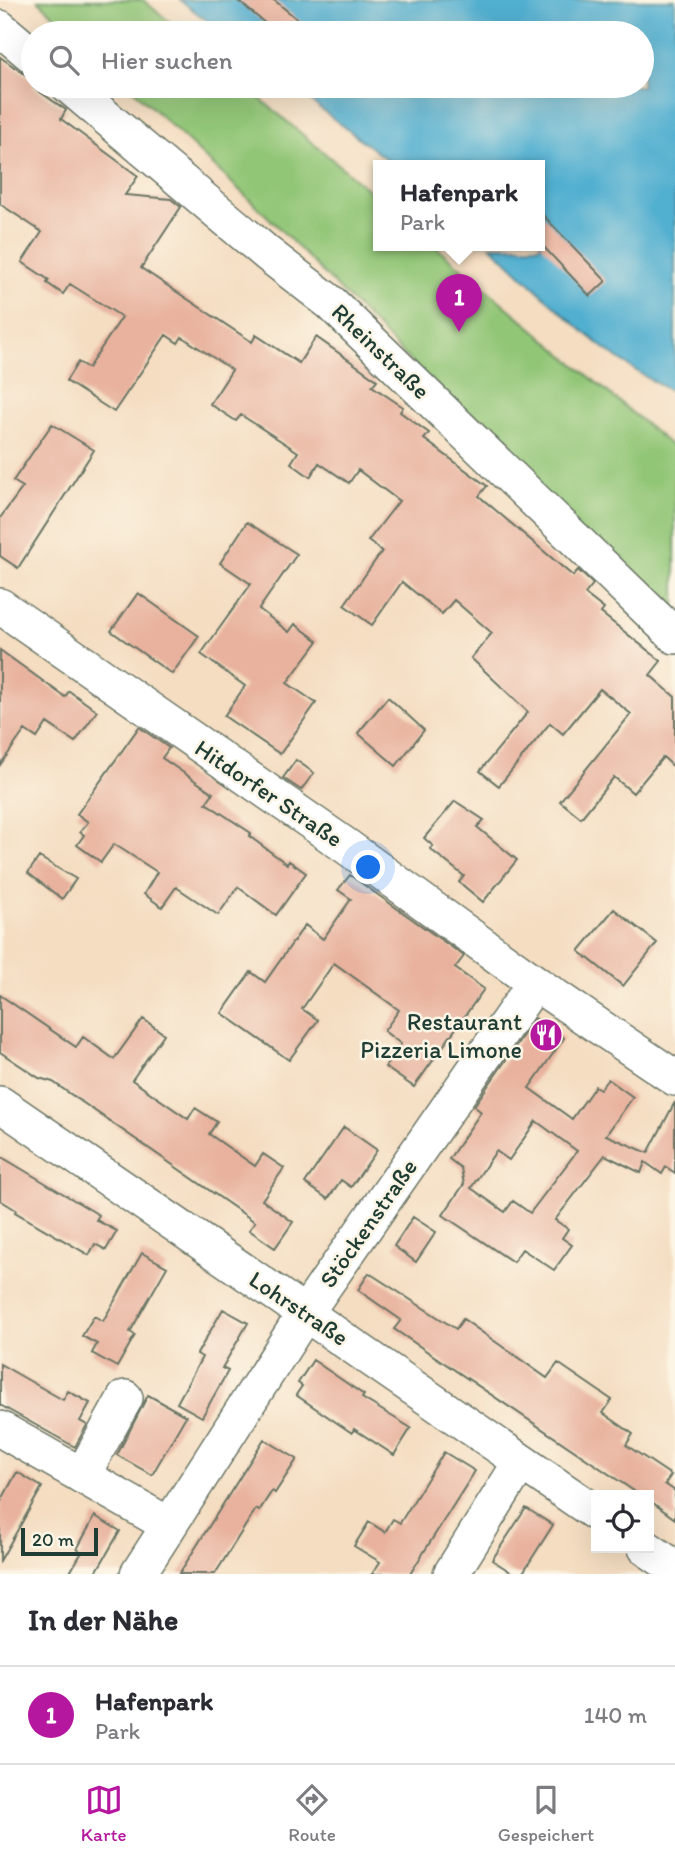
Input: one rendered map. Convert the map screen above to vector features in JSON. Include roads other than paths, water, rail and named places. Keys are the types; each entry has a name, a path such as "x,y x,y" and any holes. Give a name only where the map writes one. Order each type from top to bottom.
{"street":[{"path":"0,28 21,46"},
{"name":"Rheinstraße","path":"83,98 331,303 675,636"},
{"name":"Hitdorfer Straße","path":"0,606 346,846 535,983 675,1078"},
{"name":"Stöckenstraße","path":"138,1574 306,1312 535,983"},
{"name":"Lohrstraße","path":"0,1104 591,1510"},
{"path":"82,1476 125,1398"},
{"path":"0,1429 169,1525"},
{"path":"451,1574 521,1462"},
{"path":"653,1553 675,1568"}],"water":[{"path":"180,0 675,0 675,393 649,379 601,346 496,251 545,251 545,160 387,160 307,98 654,98 654,21 207,21"}],"place":[{"name":"Hafenpark","path":"459,332"},
{"name":"Restaurant Pizzeria Limone","path":"546,1035"}]}
